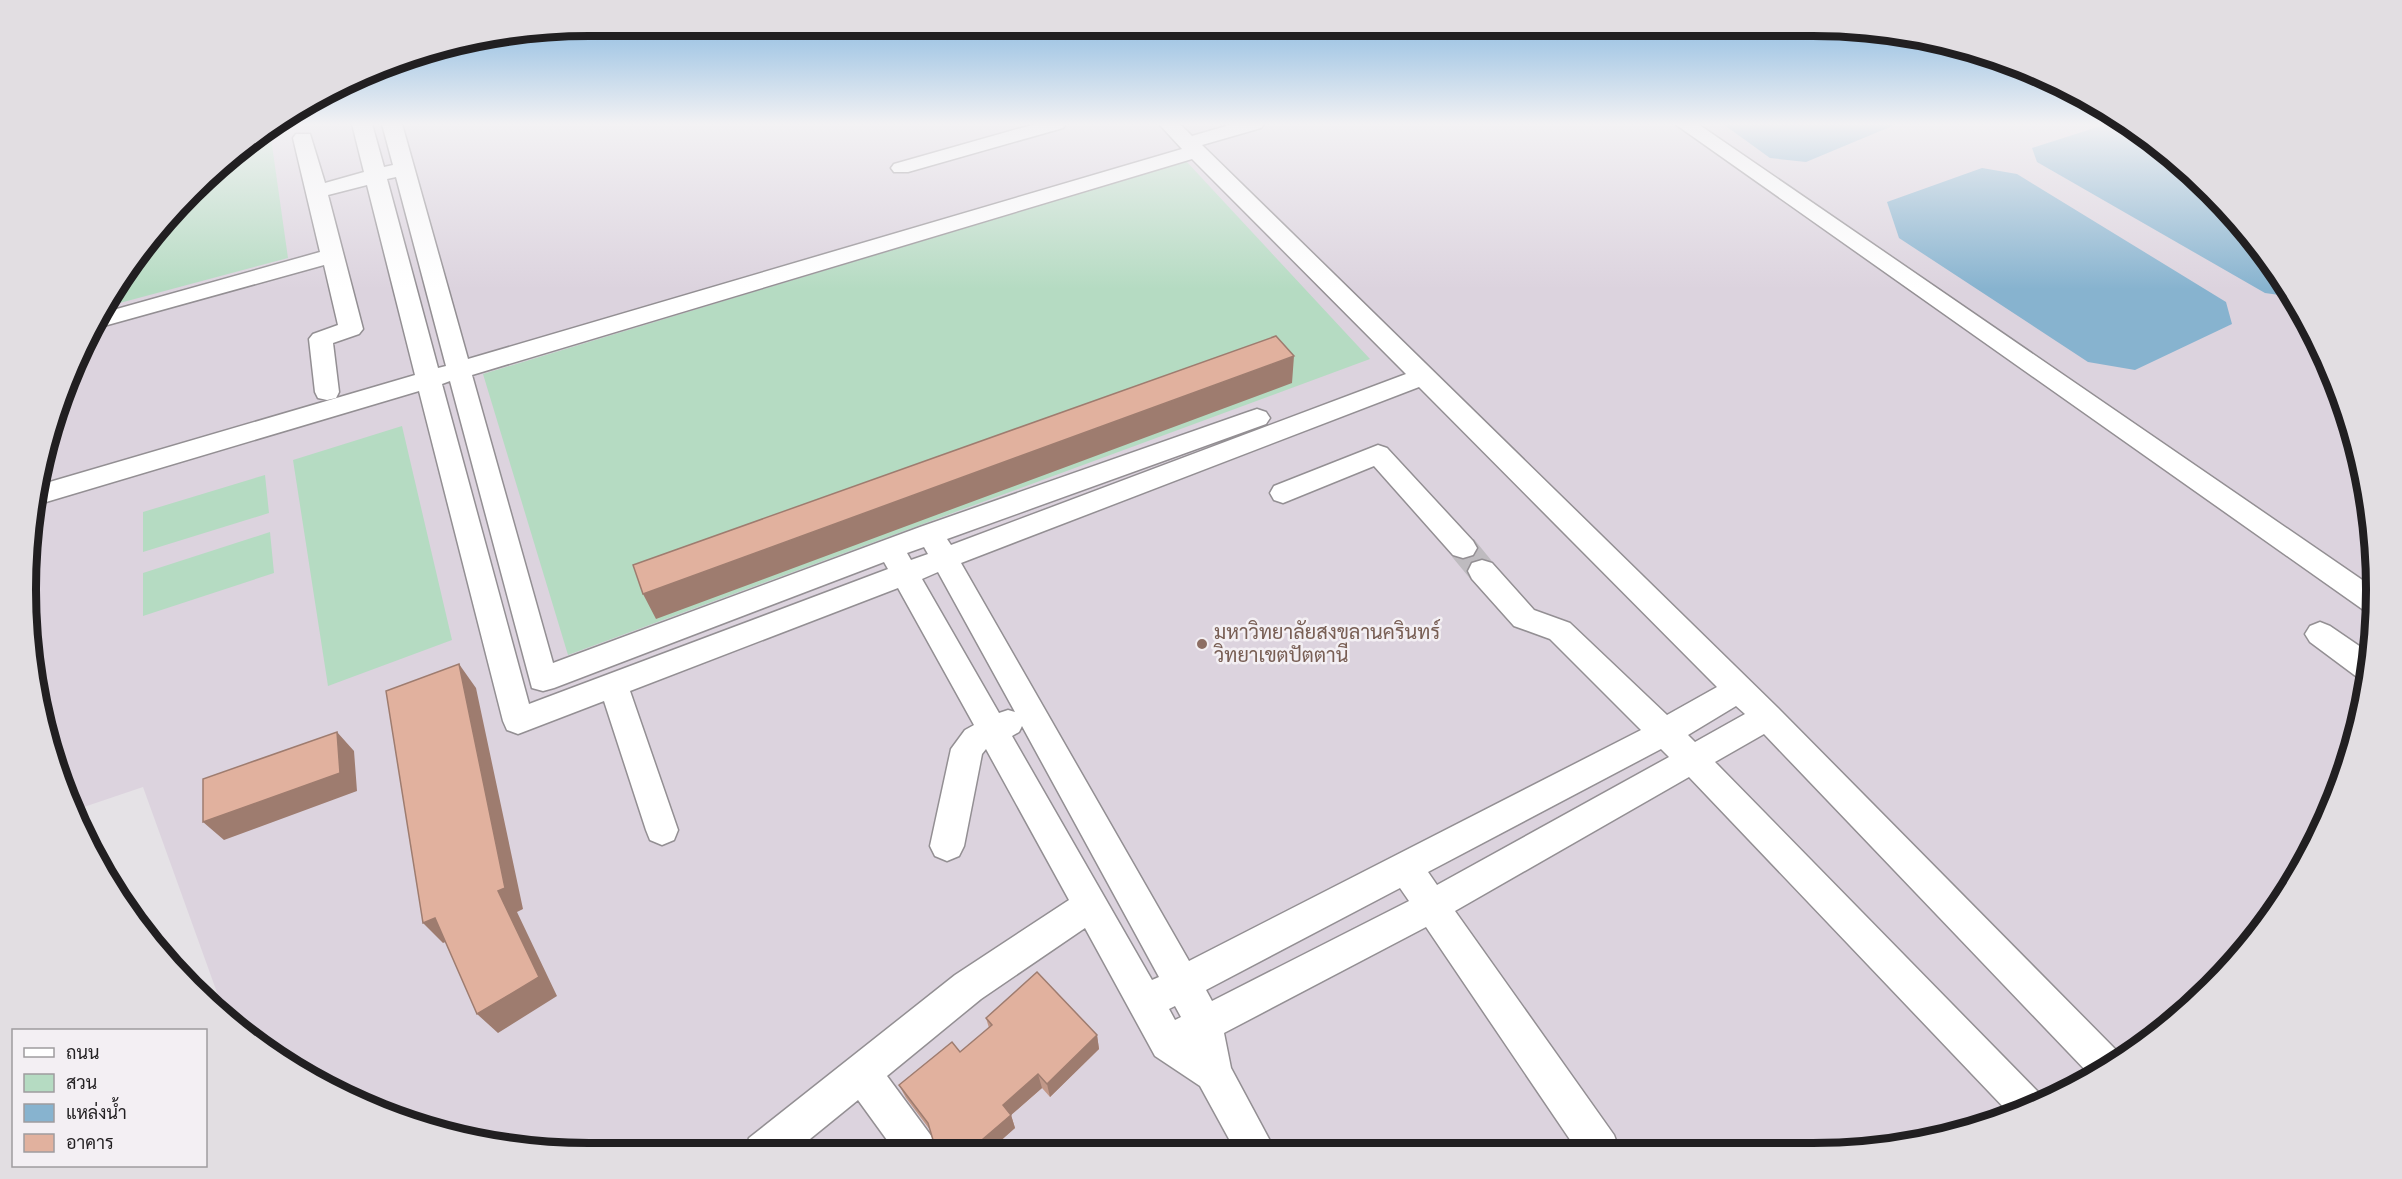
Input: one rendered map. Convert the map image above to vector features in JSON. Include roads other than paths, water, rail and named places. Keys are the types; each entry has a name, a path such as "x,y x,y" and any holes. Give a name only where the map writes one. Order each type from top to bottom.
{"lane":[{"path":"314,179 351,329 321,339 327,392"},
{"path":"317,192 365,179"},
{"path":"377,179 518,721 613,684 937,545 1417,370"},
{"path":"407,179 543,679 897,561"},
{"path":"45,493 427,371 1054,179"},
{"path":"1224,179 1767,717 2103,1061"},
{"path":"1764,179 2366,597"},
{"path":"107,319 333,255"},
{"path":"49,475 327,392 427,371"},
{"path":"1283,493 1378,454 1463,548"},
{"path":"460,499 491,488"},
{"path":"937,545 1204,1022 1213,1073 1252,1143"},
{"path":"897,561 1168,1043 1213,1073"},
{"path":"1482,571 1524,618 1560,631 1693,760 2023,1101"},
{"path":"2320,634 2361,663"},
{"path":"613,684 662,830"},
{"path":"1145,1003 1664,733 1739,689"},
{"path":"947,846 967,749 992,730 1030,712"},
{"path":"1168,1043 1204,1022 1432,906 1767,717"},
{"path":"1405,867 1596,1143"},
{"path":"774,1143 968,987 1090,905"},
{"path":"862,1074 912,1143"}],"water":[{"path":"1951,179 2025,179 2226,302 2232,324 2135,370 2088,362 1899,238 1887,202"},
{"path":"2067,179 2184,179 2229,225 2281,295 2265,293"}],"tunnel":[{"path":"1463,548 1482,571"}],"place":[{"name":"มหาวิทยาลัยสงขลานครินทร์ วิทยาเขตปัตตานี","path":"1202,644"}]}
